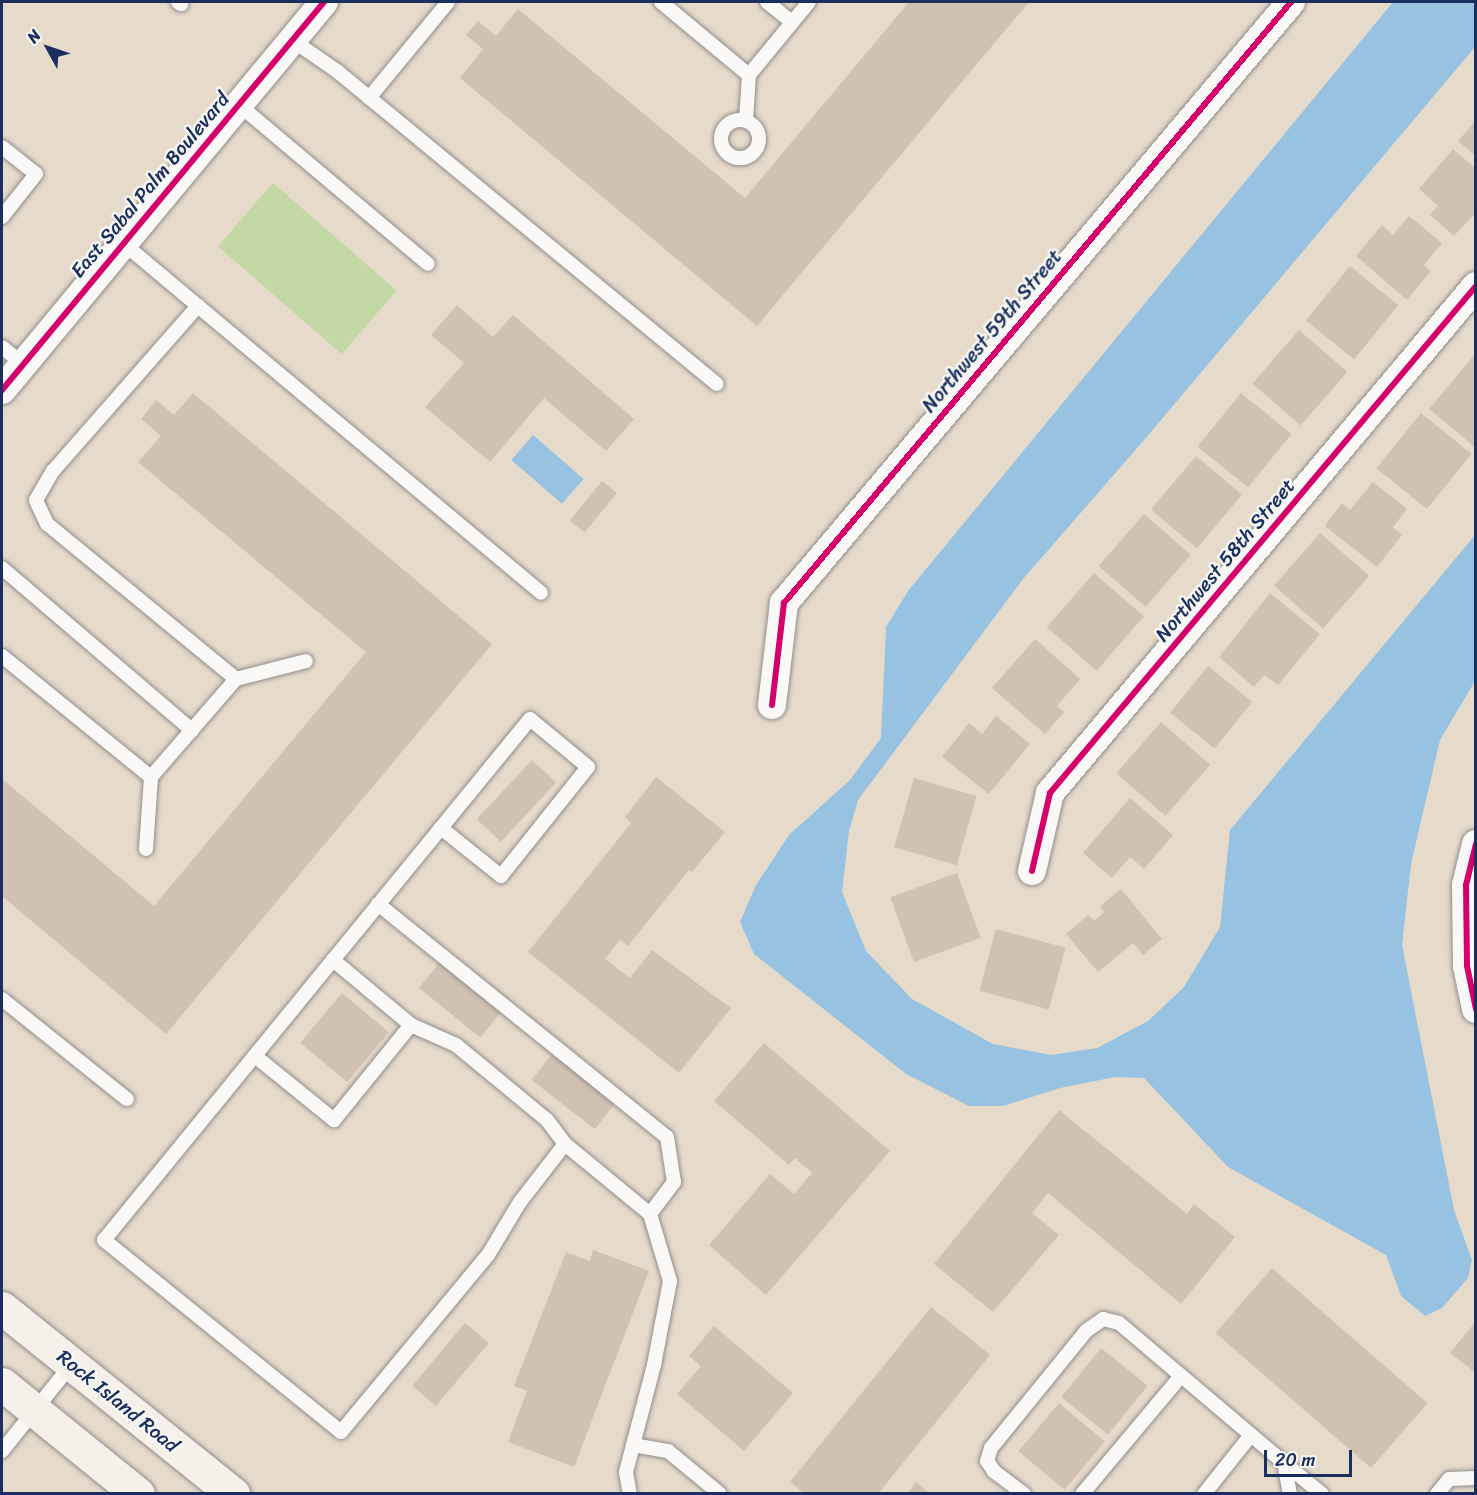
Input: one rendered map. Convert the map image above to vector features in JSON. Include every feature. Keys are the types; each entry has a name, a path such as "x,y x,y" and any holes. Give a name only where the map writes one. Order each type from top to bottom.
{"main road":[{"name":"Rock Island Road","path":"2,1308 233,1494"},
{"path":"2,1384 138,1494"}],"street":[{"name":"East Sabal Palm Boulevard","path":"2,390 12,355 123,243 324,2"},
{"name":"Northwest 59th Street","path":"772,705 784,603 1291,2"},
{"name":"Northwest 58th Street","path":"1032,870 1050,793 1476,286"},
{"path":"1476,844 1466,885 1467,966 1476,1009"}],"lane":[{"path":"369,98 448,2"},
{"path":"662,2 749,75"},
{"path":"767,2 792,22"},
{"path":"746,120 749,75 808,2"},
{"path":"292,40 369,98 717,384"},
{"path":"238,104 428,264"},
{"path":"2,147 36,174 2,217"},
{"path":"123,243 541,593"},
{"path":"198,306 53,471 36,500 47,524 236,679"},
{"path":"2,568 192,730"},
{"path":"2,656 151,777"},
{"path":"146,849 151,777 236,679 306,662"},
{"path":"441,828 501,876 588,767 530,719 104,1240 341,1432 488,1255 520,1202 565,1144"},
{"path":"378,904 667,1137 674,1182 650,1214"},
{"path":"333,960 411,1025 456,1045 547,1120 565,1144 650,1214 670,1281 654,1365 626,1472 630,1494"},
{"path":"2,999 127,1099"},
{"path":"255,1056 334,1120 411,1025"},
{"path":"1024,1494 994,1470 987,1461 992,1448 1086,1331 1103,1319 1119,1323 1322,1494"},
{"path":"2,1451 72,1364"},
{"path":"1082,1494 1181,1376"},
{"path":"1204,1494 1251,1435"},
{"path":"633,1445 668,1451 720,1494"},
{"path":"1284,1463 1290,1494"},
{"path":"1437,1494 1449,1479 1476,1478"}],"green space":[{"path":"273,183 397,291 342,354 218,246"}],"water":[{"path":"1393,2 1475,2 1475,47 1145,439 1023,579 858,800 849,831 842,892 866,951 912,999 993,1044 1051,1055 1097,1048 1148,1021 1184,987 1220,927 1230,830 1475,535 1475,681 1440,740 1411,864 1402,945 1454,1210 1472,1260 1468,1278 1442,1308 1425,1316 1401,1296 1386,1255 1228,1167 1144,1078 1115,1077 1060,1088 1003,1106 969,1106 906,1074 754,954 740,922 756,885 789,835 850,780 881,738 886,627 908,591"},
{"path":"533,435 584,479 562,504 511,460"}],"building":[{"path":"909,2 1029,2 757,326 460,78 483,49 466,35 478,21 496,36 518,9 745,198"},
{"path":"1476,120 1476,156 1458,141"},
{"path":"1453,149 1476,169 1476,212 1454,236 1430,215 1438,206 1419,189"},
{"path":"1409,216 1442,243 1424,265 1431,271 1407,300 1356,256 1382,225 1393,235"},
{"path":"1350,266 1398,305 1354,359 1306,320"},
{"path":"457,305 493,337 513,315 634,419 606,451 544,398 490,462 425,407 464,363 431,335"},
{"path":"1299,330 1347,372 1301,426 1252,384"},
{"path":"1476,353 1476,448 1429,409"},
{"path":"193,393 492,644 166,1034 2,896 2,779 154,906 366,652 138,462 161,436 141,419 156,400 174,415"},
{"path":"1241,393 1292,434 1248,488 1198,447"},
{"path":"1421,413 1472,454 1427,509 1376,468"},
{"path":"1196,456 1242,495 1197,548 1151,510"},
{"path":"602,481 617,493 585,533 570,521"},
{"path":"1373,482 1407,509 1393,527 1402,535 1377,567 1325,526 1342,503 1350,510"},
{"path":"1144,514 1191,555 1146,607 1099,566"},
{"path":"1320,533 1369,576 1323,628 1274,586"},
{"path":"1094,573 1144,616 1097,671 1047,627"},
{"path":"1270,593 1320,634 1278,685 1264,675 1254,687 1219,657"},
{"path":"1035,639 1080,679 1057,706 1064,712 1045,734 992,688"},
{"path":"1208,666 1252,702 1215,749 1170,713"},
{"path":"996,716 1030,744 989,794 942,757 969,723 982,734"},
{"path":"1161,722 1210,765 1165,816 1116,773"},
{"path":"532,760 556,783 501,842 477,819"},
{"path":"656,777 725,832 692,872 689,870 628,946 620,940 605,959 630,978 652,950 731,1008 679,1073 528,952 631,823 625,817"},
{"path":"914,778 976,796 957,865 894,847"},
{"path":"1130,798 1173,835 1144,869 1130,857 1112,878 1083,853"},
{"path":"957,873 981,938 914,962 890,897"},
{"path":"1121,889 1162,939 1143,955 1133,943 1098,972 1066,934 1088,915 1094,921 1104,912 1100,906"},
{"path":"996,929 1066,948 1049,1009 979,991"},
{"path":"439,963 500,1013 480,1038 419,988"},
{"path":"342,993 389,1032 347,1082 300,1043"},
{"path":"764,1043 890,1151 766,1295 709,1245 770,1174 794,1194 812,1173 795,1158 789,1165 714,1101"},
{"path":"552,1054 615,1103 595,1129 532,1080"},
{"path":"1059,1110 1187,1214 1194,1204 1235,1237 1181,1304 1048,1193 1032,1213 1059,1235 993,1312 934,1264"},
{"path":"593,1250 649,1271 574,1467 508,1442 527,1391 514,1386 566,1252 590,1261"},
{"path":"1272,1268 1427,1403 1371,1468 1216,1333"},
{"path":"931,1307 990,1355 878,1494 805,1494 790,1482"},
{"path":"1476,1321 1476,1373 1450,1353"},
{"path":"465,1323 489,1343 436,1406 412,1386"},
{"path":"714,1326 793,1393 744,1451 677,1394 701,1366 689,1356"},
{"path":"1101,1348 1148,1386 1108,1435 1061,1397"},
{"path":"1059,1403 1105,1442 1064,1490 1019,1451"},
{"path":"916,1482 930,1494 907,1494"}],"cycle path":[{"path":"2,390 324,2"},
{"path":"772,705 784,603 1291,2"},
{"path":"1032,871 1050,793 1476,286"},
{"path":"1476,844 1466,885 1467,966 1476,1009"}]}
